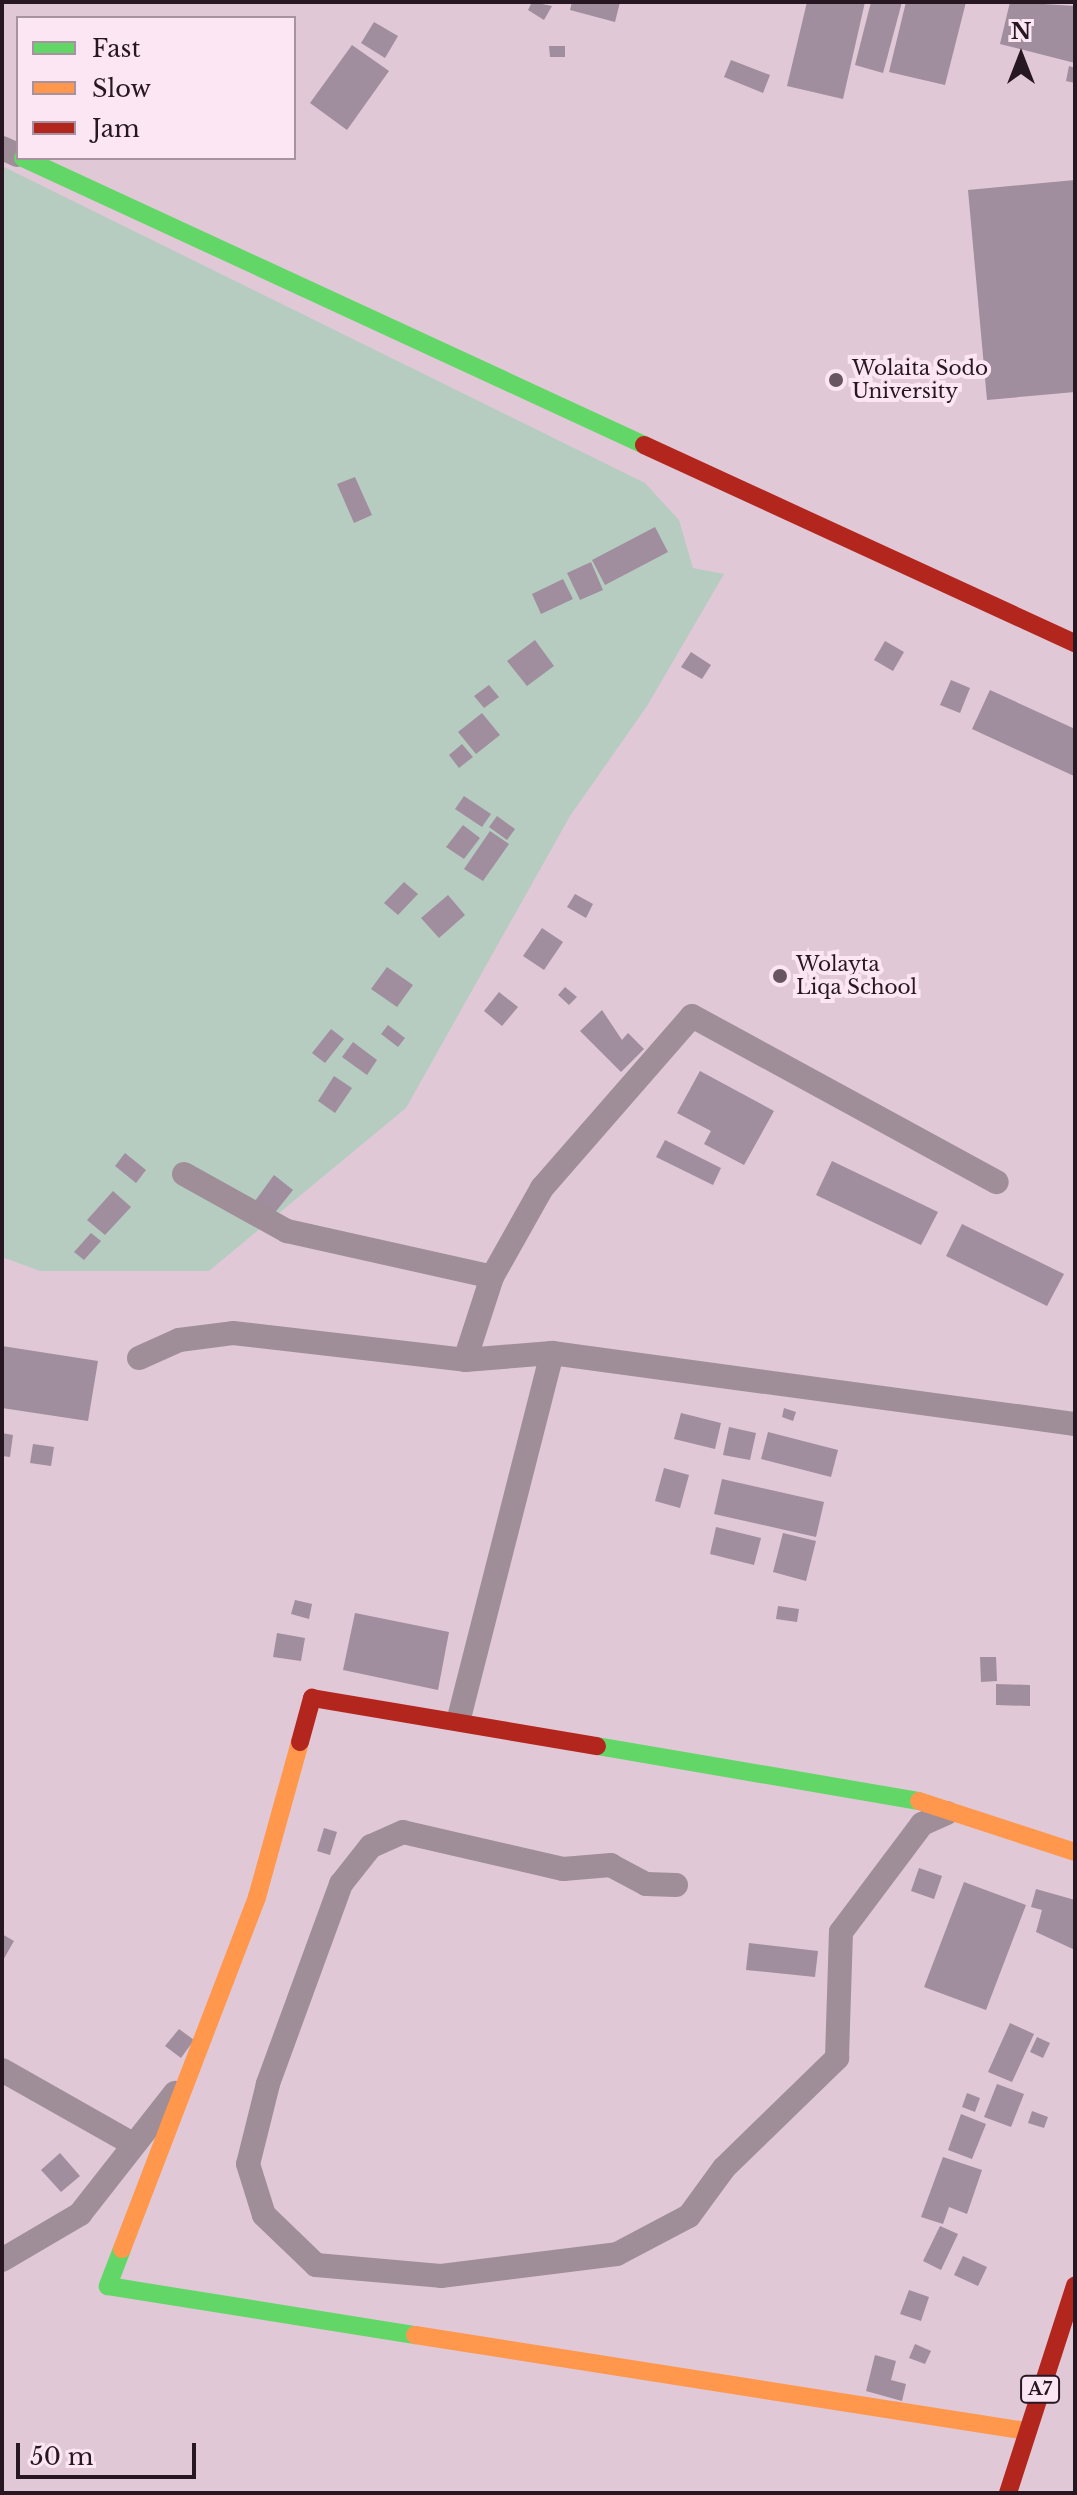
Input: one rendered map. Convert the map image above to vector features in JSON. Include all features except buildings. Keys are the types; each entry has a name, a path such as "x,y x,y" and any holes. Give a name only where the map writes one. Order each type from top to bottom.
{"main road":[{"path":"28,160 1075,643"},
{"path":"1026,2431 108,2286 257,1897 312,1698 459,1718 924,1802 947,1813 1075,1852"},
{"name":"A7","path":"1008,2493 1075,2286"}],"street":[{"path":"465,1360 492,1277 542,1188 692,1016 997,1182"},
{"path":"184,1174 287,1231 492,1277"},
{"path":"139,1358 179,1340 233,1333 465,1360 552,1353 1075,1424"},
{"path":"459,1718 552,1353"},
{"path":"676,1885 646,1884 611,1865 563,1869 403,1832 371,1846 341,1884 268,2084 248,2164 264,2215 316,2265 441,2276 617,2254 689,2216 724,2168 837,2058 841,1932 922,1824 947,1813"},
{"path":"2,2070 131,2143"},
{"path":"2,2260 80,2214 131,2143 187,2079"}],"green space":[{"path":"2,166 645,483 679,520 693,568 724,574 647,706 570,816 406,1108 209,1271 40,1271 2,1257"}],"traffic: fast":[{"path":"27,160 644,445"},
{"path":"597,1746 919,1801"},
{"path":"122,2249 108,2286 415,2335"}],"traffic: slow":[{"path":"122,2249 257,1897 300,1742"},
{"path":"919,1801 1075,1852"},
{"path":"415,2335 1026,2431"}],"traffic: jam":[{"path":"644,445 1075,643"},
{"path":"300,1742 312,1698 597,1746"},
{"path":"1008,2493 1075,2286"}],"place":[{"name":"Wolaita Sodo University","path":"836,380"},
{"name":"Wolayta Liqa School","path":"780,976"}]}
